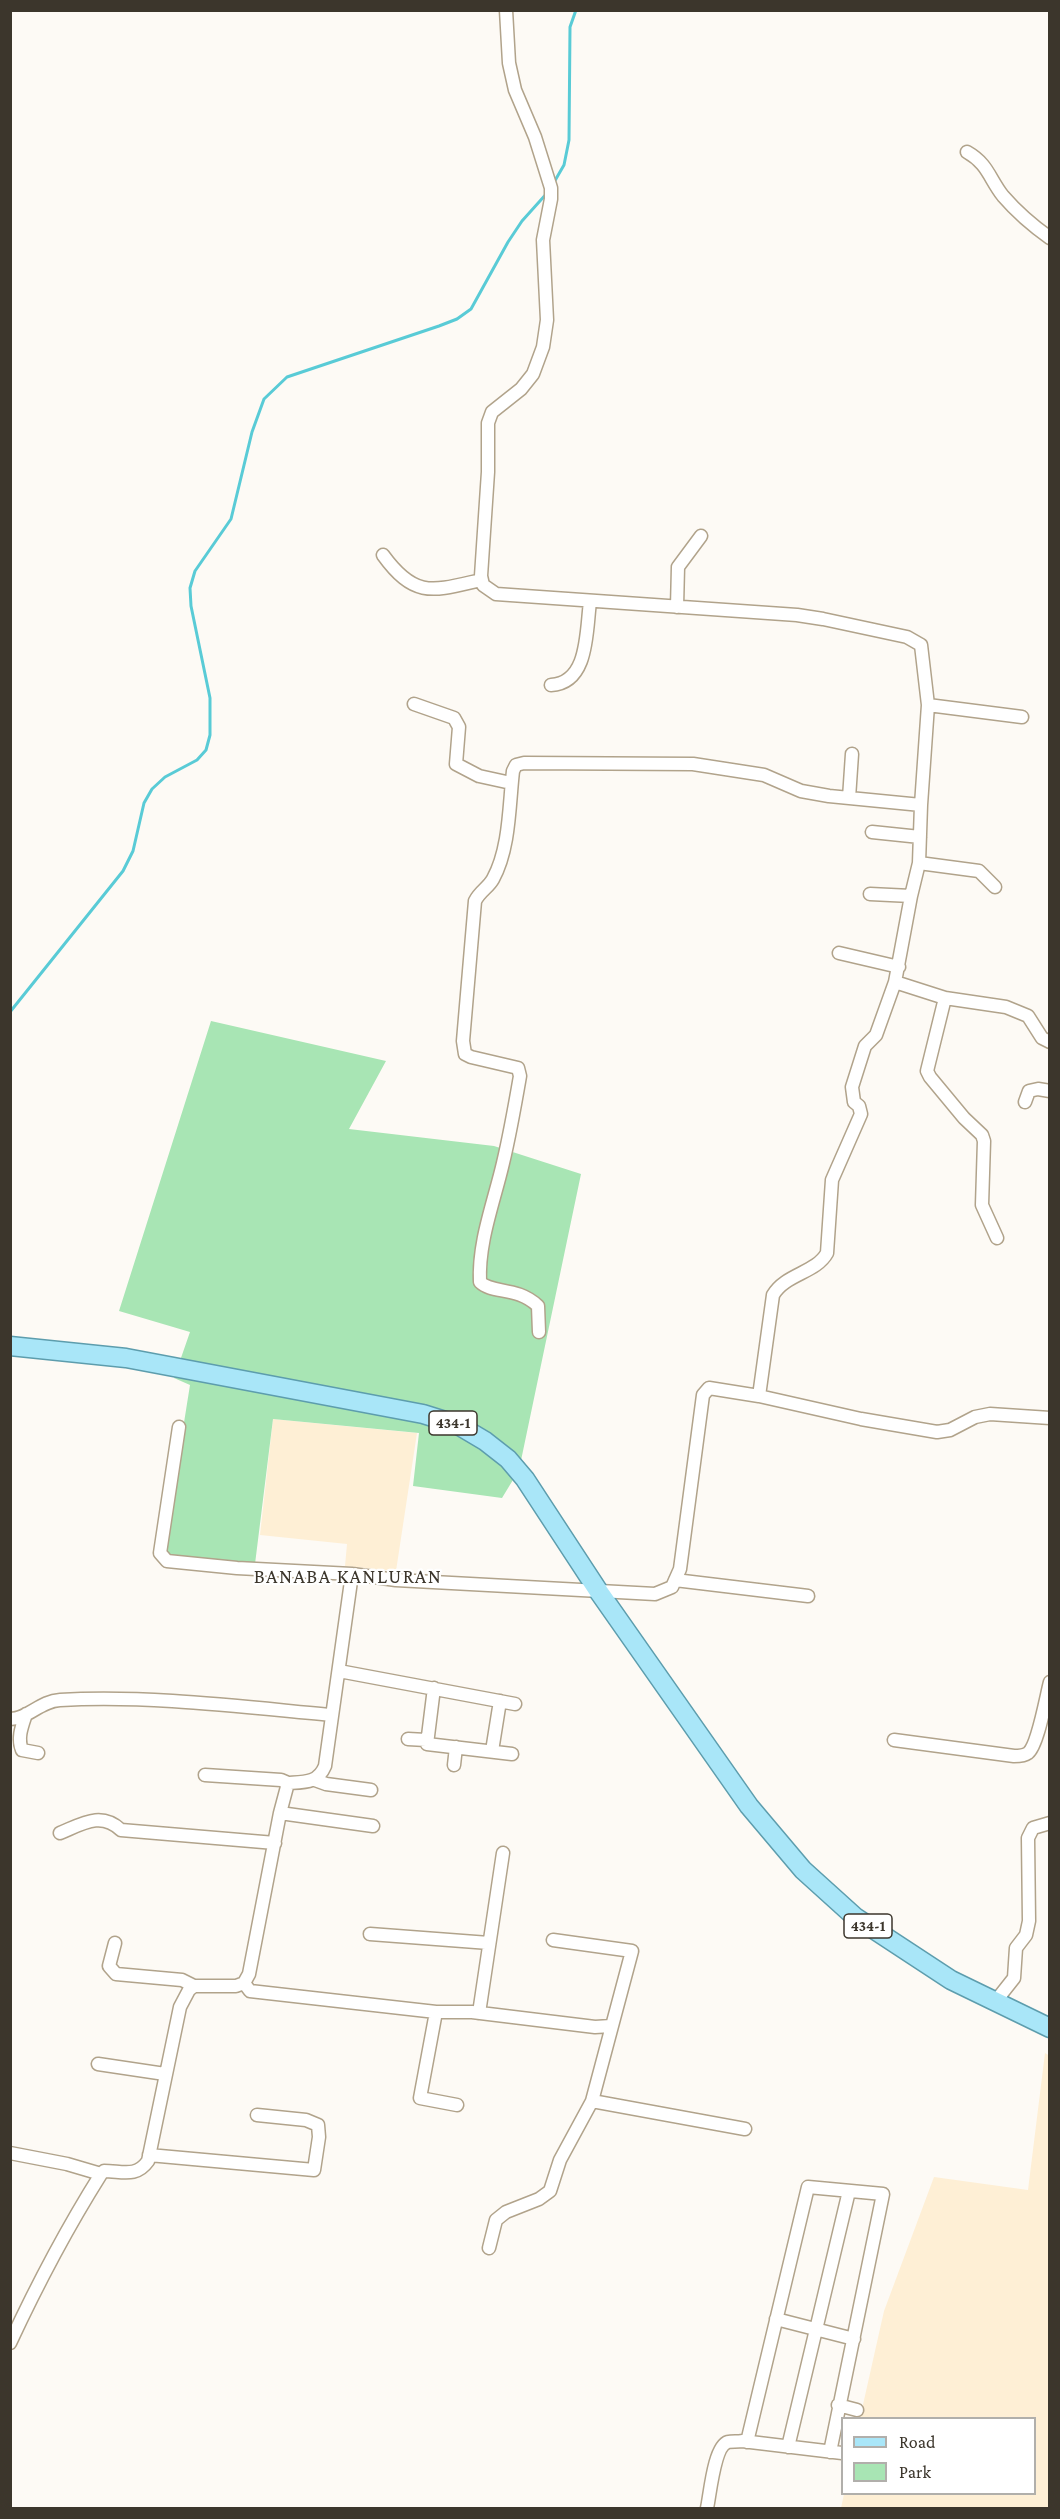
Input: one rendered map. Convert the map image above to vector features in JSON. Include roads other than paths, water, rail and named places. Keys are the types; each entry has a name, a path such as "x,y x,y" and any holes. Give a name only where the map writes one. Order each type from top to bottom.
{"main road":[{"name":"434-1","path":"10,1346 126,1358 423,1414 458,1425 485,1441 516,1468 749,1806 803,1870 855,1917 951,1980 1050,2028"}],"street":[{"path":"506,10 508,50 515,90 535,137 551,188 543,240 547,320 543,347 533,374 521,389 492,412 488,423 488,472 481,580 485,589 496,594 823,618 907,637 921,645 923,652 928,705 921,805 920,863 911,896 899,967 876,1035 865,1046 852,1087 854,1102 859,1106 861,1114 832,1180 827,1253 823,1260 779,1284 773,1295 759,1396"},
{"path":"967,152 987,168 998,188 1012,205 1050,238"},
{"path":"677,607 678,567 701,536"},
{"path":"383,555 398,576 418,586 447,588 481,580"},
{"path":"551,685 561,685 570,680 578,670 582,658 590,602"},
{"path":"414,704 454,718 459,727 456,764 479,776 512,783"},
{"path":"928,705 1022,717"},
{"path":"849,798 852,754"},
{"path":"539,1332 538,1306 531,1299 521,1293 483,1285 480,1282 483,1241 503,1162 520,1076 518,1068 471,1057 465,1054 463,1041 475,901 479,892 492,881 499,863 505,841 516,765 524,763 693,764 764,775 801,791 921,805"},
{"path":"872,832 920,837"},
{"path":"920,863 978,871 995,887"},
{"path":"870,894 911,896"},
{"path":"839,953 899,967"},
{"path":"895,982 945,998 1006,1008 1028,1016 1042,1038 1050,1042"},
{"path":"945,998 927,1071 964,1118 982,1136 984,1142 982,1205 997,1238"},
{"path":"1025,1102 1029,1091 1038,1089 1050,1091"},
{"path":"179,1427 160,1553 167,1561 237,1568 352,1574 396,1580 655,1594 672,1587 680,1569 703,1395 709,1388 937,1432 951,1430 975,1417 990,1414 1050,1418"},
{"path":"315,1780 321,1775 325,1766 352,1574"},
{"path":"675,1580 808,1596"},
{"path":"339,1671 515,1704"},
{"path":"894,1740 1014,1756 1025,1755 1031,1750 1050,1682"},
{"path":"426,1740 434,1688"},
{"path":"10,1719 19,1719 40,1705 57,1700 114,1699 331,1715"},
{"path":"492,1751 500,1701"},
{"path":"26,1714 19,1736 20,1747 28,1752 38,1753"},
{"path":"408,1739 426,1740 428,1744 512,1754"},
{"path":"453,1765 456,1747"},
{"path":"205,1775 273,1779 288,1783 315,1780 326,1784 371,1790"},
{"path":"115,1943 109,1965 116,1974 182,1980 194,1986 236,1986 244,1983 249,1974 288,1783"},
{"path":"280,1814 373,1826"},
{"path":"60,1833 97,1819 112,1822 121,1830 275,1843"},
{"path":"995,2002 1014,1978 1016,1948 1026,1935 1029,1921 1028,1838 1033,1828 1050,1822"},
{"path":"479,2013 503,1853"},
{"path":"370,1934 489,1943"},
{"path":"489,2248 496,2220 506,2212 539,2199 550,2191 560,2160 592,2101 632,1951 553,1940"},
{"path":"244,1983 250,1990 436,2012 479,2013 595,2027 611,2026"},
{"path":"10,2343 71,2222 104,2171 136,2173 142,2169 149,2155 180,2007 189,1990 194,1986"},
{"path":"436,2012 420,2098 457,2105"},
{"path":"98,2064 165,2074"},
{"path":"592,2101 745,2129"},
{"path":"149,2155 314,2170 319,2137 318,2125 306,2120 257,2115"},
{"path":"10,2153 67,2164 101,2175"},
{"path":"747,2442 808,2187 883,2194 830,2452"},
{"path":"788,2447 849,2191"},
{"path":"776,2319 854,2339"},
{"path":"838,2405 857,2410"},
{"path":"707,2508 721,2446 728,2442 747,2442 841,2453"}],"waterway":[{"path":"553,184 564,165 569,140 570,27 576,10"},
{"path":"10,1012 123,871 133,851 144,803 152,789 165,777 197,760 206,750 210,735 210,698 191,606 190,588 195,571 231,519 252,432 264,399 287,377 439,326 457,319 471,309 508,242 522,221 548,192"}],"district":[{"name":"BANABA KANLURAN","path":"348,1577"}]}
